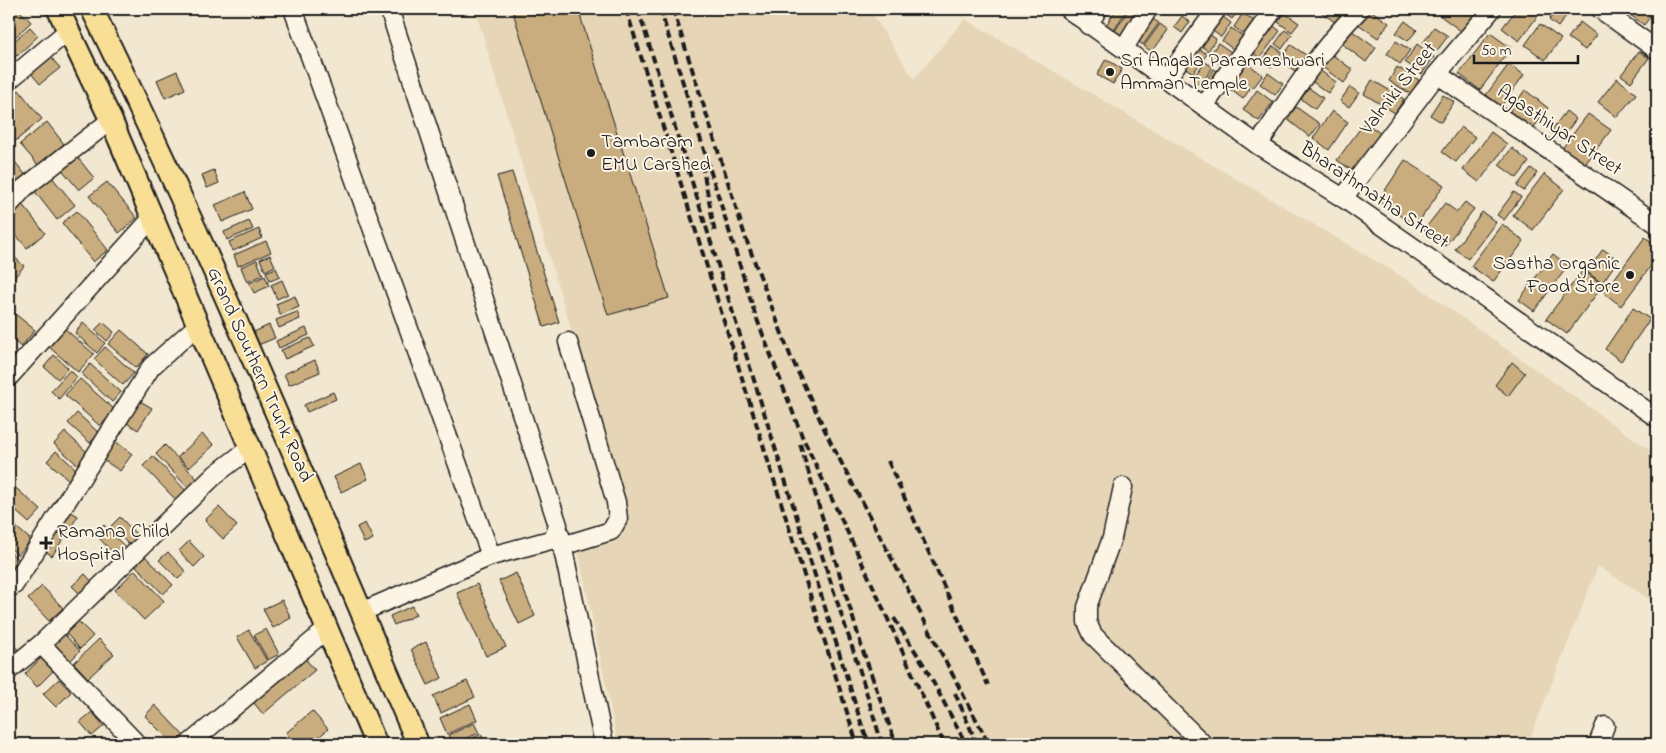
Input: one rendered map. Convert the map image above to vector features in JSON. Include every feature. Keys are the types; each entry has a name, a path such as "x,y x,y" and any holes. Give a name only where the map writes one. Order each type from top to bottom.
{"main road":[{"name":"Grand Southern Trunk Road","path":"58,9 111,120 153,217 326,630 376,744"},
{"name":"Grand Southern Trunk Road","path":"92,9 166,164 282,424 418,744"}],"street":[{"path":"293,9 491,556"},
{"path":"389,9 558,525 604,744"},
{"name":"Bharathmatha Street","path":"1068,9 1258,145 1342,198 1657,418"},
{"path":"1088,25 1098,9"},
{"path":"1124,48 1148,9"},
{"path":"1166,80 1217,9"},
{"path":"1204,106 1274,9"},
{"path":"1258,145 1313,62 1340,29 1360,9"},
{"name":"Valmiki Street","path":"1342,198 1437,74 1492,9"},
{"path":"1600,9 1657,50"},
{"path":"9,80 69,30"},
{"name":"Agasthiyar Street","path":"1437,74 1657,224"},
{"path":"9,206 24,188 111,120"},
{"path":"9,377 153,217"},
{"path":"9,588 14,586 151,367 198,325"},
{"path":"562,546 611,531 618,519 616,502 568,342"},
{"path":"9,670 41,644 216,474 250,448"},
{"path":"1122,487 1112,538 1087,607 1087,622 1094,635 1203,744"},
{"path":"361,612 491,556 554,539 558,525"},
{"path":"189,744 326,630"},
{"path":"41,644 138,744"},
{"path":"1598,744 1605,726"}],"path":[{"path":"164,9 166,14"}],"shaded area":[{"path":"475,9 869,9 914,79 965,19 1413,283 1657,455 1657,604 1598,566 1528,744 1307,744 1296,740 1286,744 618,744 576,540 625,509"}],"building":[{"name":"Tambaram EMU Carshed","path":"512,9 578,9 669,298 608,315"},
{"path":"1116,9 1127,9 1113,32 1105,27"},
{"path":"1129,9 1137,14 1123,36 1115,31"},
{"path":"1222,9 1239,10 1232,19 1221,11"},
{"path":"1317,9 1346,9 1336,23"},
{"path":"1363,9 1369,9 1389,23 1378,38 1354,21"},
{"path":"1431,9 1463,9 1473,16 1461,31"},
{"path":"1517,9 1543,9 1519,41 1502,28"},
{"path":"1558,9 1571,9 1558,27 1549,20"},
{"path":"1622,9 1656,9 1644,25"},
{"path":"19,10 31,22 9,43 9,19"},
{"path":"1218,13 1231,23 1221,37 1207,27"},
{"path":"1243,13 1257,23 1247,37 1234,27"},
{"path":"1285,13 1299,23 1292,32 1278,22"},
{"path":"1182,16 1190,22 1182,33 1174,27"},
{"path":"1151,18 1159,23 1143,45 1135,39"},
{"path":"1405,21 1417,30 1408,41 1396,33"},
{"path":"1580,22 1597,35 1585,50 1568,38"},
{"path":"1160,24 1168,30 1152,52 1144,46"},
{"path":"1271,24 1280,31 1260,58 1251,52"},
{"path":"1540,24 1561,39 1545,60 1525,45"},
{"path":"30,27 38,36 17,56 9,46"},
{"path":"1434,27 1448,36 1436,52 1423,43"},
{"path":"1231,28 1243,36 1233,49 1222,41"},
{"path":"1348,28 1376,48 1366,62 1338,41"},
{"path":"1285,30 1292,35 1282,49 1275,44"},
{"path":"1206,32 1216,39 1208,51 1198,44"},
{"path":"1490,33 1511,48 1480,90 1459,74"},
{"path":"1396,41 1410,50 1400,64 1387,54"},
{"path":"1218,43 1234,54 1224,67 1209,56"},
{"path":"1417,44 1434,57 1422,74 1405,62"},
{"path":"1291,45 1306,55 1295,71 1280,60"},
{"path":"1195,46 1207,54 1193,73 1181,65"},
{"path":"1273,46 1282,52 1271,67 1262,61"},
{"path":"9,49 16,57 9,64"},
{"path":"1639,51 1649,58 1631,82 1621,75"},
{"path":"1330,53 1353,70 1344,83 1321,66"},
{"path":"49,55 60,68 40,84 29,71"},
{"name":"Sri Angala Parameshwari Amman Temple","path":"1106,59 1122,69 1113,84 1097,75"},
{"path":"1244,61 1263,75 1253,88 1235,75"},
{"path":"1205,62 1213,67 1200,85 1192,79"},
{"path":"1509,64 1524,75 1501,106 1486,95"},
{"path":"1397,67 1419,80 1411,94 1389,81"},
{"path":"1214,69 1221,74 1208,93 1201,87"},
{"path":"1318,69 1336,82 1328,93 1310,80"},
{"path":"177,71 185,89 165,98 157,80"},
{"path":"1268,73 1283,84 1275,95 1260,84"},
{"path":"1233,77 1250,89 1243,99 1227,87"},
{"path":"1617,78 1636,94 1617,117 1598,102"},
{"path":"1372,80 1404,99 1395,113 1364,94"},
{"path":"1350,87 1359,93 1349,107 1340,101"},
{"path":"1309,88 1323,98 1315,109 1301,99"},
{"path":"19,90 42,119 12,144 9,140 9,99"},
{"path":"1257,90 1273,102 1259,121 1243,110"},
{"path":"1525,90 1548,108 1532,130 1509,112"},
{"path":"1443,95 1454,102 1441,122 1430,115"},
{"path":"1296,107 1320,124 1310,137 1287,119"},
{"path":"1332,111 1348,122 1329,150 1313,138"},
{"path":"1566,111 1576,119 1561,140 1550,132"},
{"path":"1588,114 1611,130 1583,167 1561,150"},
{"path":"47,122 64,144 38,165 20,144"},
{"path":"1365,122 1385,137 1358,175 1337,160"},
{"path":"1461,127 1475,137 1456,162 1442,152"},
{"path":"1491,132 1507,144 1479,182 1463,170"},
{"path":"1512,148 1529,162 1517,178 1499,165"},
{"path":"74,153 94,178 79,190 59,166"},
{"path":"1405,160 1444,185 1416,226 1378,201"},
{"path":"15,162 28,178 15,189 9,181 9,166"},
{"path":"1531,168 1537,173 1524,191 1517,186"},
{"path":"214,170 219,183 207,188 202,175"},
{"path":"512,172 559,322 544,327 497,176"},
{"path":"1544,174 1564,189 1533,230 1513,215"},
{"path":"50,175 75,205 57,220 33,189"},
{"path":"107,182 137,218 119,233 89,196"},
{"path":"245,192 252,209 222,222 215,205"},
{"path":"1514,192 1521,197 1504,220 1497,215"},
{"path":"1465,202 1474,209 1445,246 1424,230 1445,203 1457,212"},
{"path":"21,203 45,233 27,248 9,227 9,213"},
{"path":"77,211 108,250 93,262 62,223"},
{"path":"1482,212 1496,222 1468,259 1455,249"},
{"path":"249,221 253,229 227,240 224,232"},
{"path":"1502,224 1524,241 1493,282 1471,266"},
{"path":"259,229 262,238 233,251 229,242"},
{"name":"Sastha Organic Food Store","path":"1645,237 1657,246 1657,258 1621,306 1604,293"},
{"path":"266,241 271,252 238,266 234,255"},
{"path":"1603,249 1618,260 1602,283 1587,272"},
{"path":"9,252 24,266 14,278 9,273"},
{"path":"1553,254 1568,266 1534,311 1519,300"},
{"path":"270,255 275,266 265,271 260,259"},
{"path":"257,260 263,275 247,282 241,267"},
{"path":"276,268 280,277 270,281 266,272"},
{"path":"1583,270 1603,285 1567,334 1546,319"},
{"path":"265,276 269,286 254,293 249,283"},
{"path":"282,280 288,294 277,299 271,285"},
{"path":"295,296 299,307 280,315 276,304"},
{"path":"1633,308 1650,319 1621,361 1605,349"},
{"path":"9,309 35,330 21,347 9,337"},
{"path":"297,312 300,319 279,328 276,320"},
{"path":"103,322 114,332 107,341 95,330"},
{"path":"83,323 105,343 97,353 75,333"},
{"path":"269,325 275,338 258,345 252,333"},
{"path":"306,328 309,335 279,348 276,341"},
{"path":"65,329 94,354 78,372 49,347"},
{"path":"121,330 148,354 136,368 108,344"},
{"path":"310,338 314,346 285,359 281,350"},
{"path":"105,347 134,373 123,385 94,359"},
{"path":"54,355 68,368 58,379 44,367"},
{"path":"315,360 320,372 289,385 284,374"},
{"path":"1512,362 1525,373 1508,396 1495,385"},
{"path":"90,364 121,392 112,402 82,374"},
{"path":"70,370 77,377 59,399 51,391"},
{"path":"80,379 115,410 100,426 65,395"},
{"path":"1657,388 1657,401 1651,396"},
{"path":"333,392 336,399 307,412 304,405"},
{"path":"140,401 152,408 138,430 127,423"},
{"path":"77,413 99,433 90,443 68,423"},
{"path":"65,432 88,453 78,465 54,444"},
{"path":"202,434 214,445 189,468 178,457"},
{"path":"9,438 14,443 9,449"},
{"path":"115,441 132,454 120,471 102,459"},
{"path":"165,445 201,483 192,492 156,454"},
{"path":"56,451 77,470 69,480 47,461"},
{"path":"153,456 188,493 178,502 143,466"},
{"path":"361,464 368,479 341,492 334,477"},
{"path":"10,483 41,510 29,523 9,505"},
{"path":"219,507 237,526 223,539 205,520"},
{"path":"66,509 78,516 52,556 41,548"},
{"path":"120,517 139,537 130,546 111,526"},
{"path":"365,523 373,539 364,543 357,527"},
{"path":"104,525 128,550 119,559 95,534"},
{"path":"15,526 31,540 18,555 9,547 9,533"},
{"path":"189,541 204,557 194,567 179,551"},
{"path":"9,551 23,564 9,581"},
{"path":"168,552 186,572 178,579 159,560"},
{"path":"144,555 173,585 163,594 134,564"},
{"path":"135,570 164,601 144,620 115,590"},
{"path":"516,573 535,616 519,624 499,581"},
{"path":"85,574 94,584 82,596 72,586"},
{"path":"477,584 506,647 486,656 457,593"},
{"path":"42,586 63,608 49,621 28,599"},
{"path":"282,600 291,618 273,628 263,609"},
{"path":"412,606 416,615 394,625 390,616"},
{"path":"77,620 93,636 80,649 65,632"},
{"path":"266,629 279,654 268,660 254,635"},
{"path":"249,630 267,661 255,668 237,637"},
{"path":"63,633 80,651 67,664 50,646"},
{"path":"99,639 114,654 88,678 74,663"},
{"path":"9,641 21,652 9,663"},
{"path":"426,642 442,678 428,685 411,649"},
{"path":"300,653 315,670 263,714 249,697"},
{"path":"41,658 53,671 37,687 25,674"},
{"path":"59,679 71,692 56,707 43,694"},
{"path":"467,681 475,697 441,713 433,696"},
{"path":"470,704 477,720 447,734 440,718"},
{"path":"155,705 184,736 175,744 145,716"},
{"path":"312,711 328,729 311,744 296,744 286,733"},
{"path":"92,712 104,726 92,736 80,722"},
{"path":"474,723 479,733 453,744 449,735"},
{"path":"481,734 485,743 461,744"}],"railway":[{"path":"626,9 857,744"},
{"path":"638,9 863,729 870,744"},
{"path":"660,9 755,314 802,436 873,586 944,744"},
{"path":"673,9 746,239 790,355 830,441 989,744"},
{"path":"702,164 715,233"},
{"path":"800,444 863,651 896,744"},
{"path":"888,461 988,685"},
{"path":"814,531 882,744"},
{"path":"894,618 924,665 966,744"},
{"path":"955,693 977,744"}],"place":[{"name":"Sri Angala Parameshwari Amman Temple","path":"1110,72"},
{"name":"Tambaram EMU Carshed","path":"591,153"},
{"name":"Sastha Organic Food Store","path":"1630,275"},
{"name":"Ramana Child Hospital","path":"46,543"}]}
